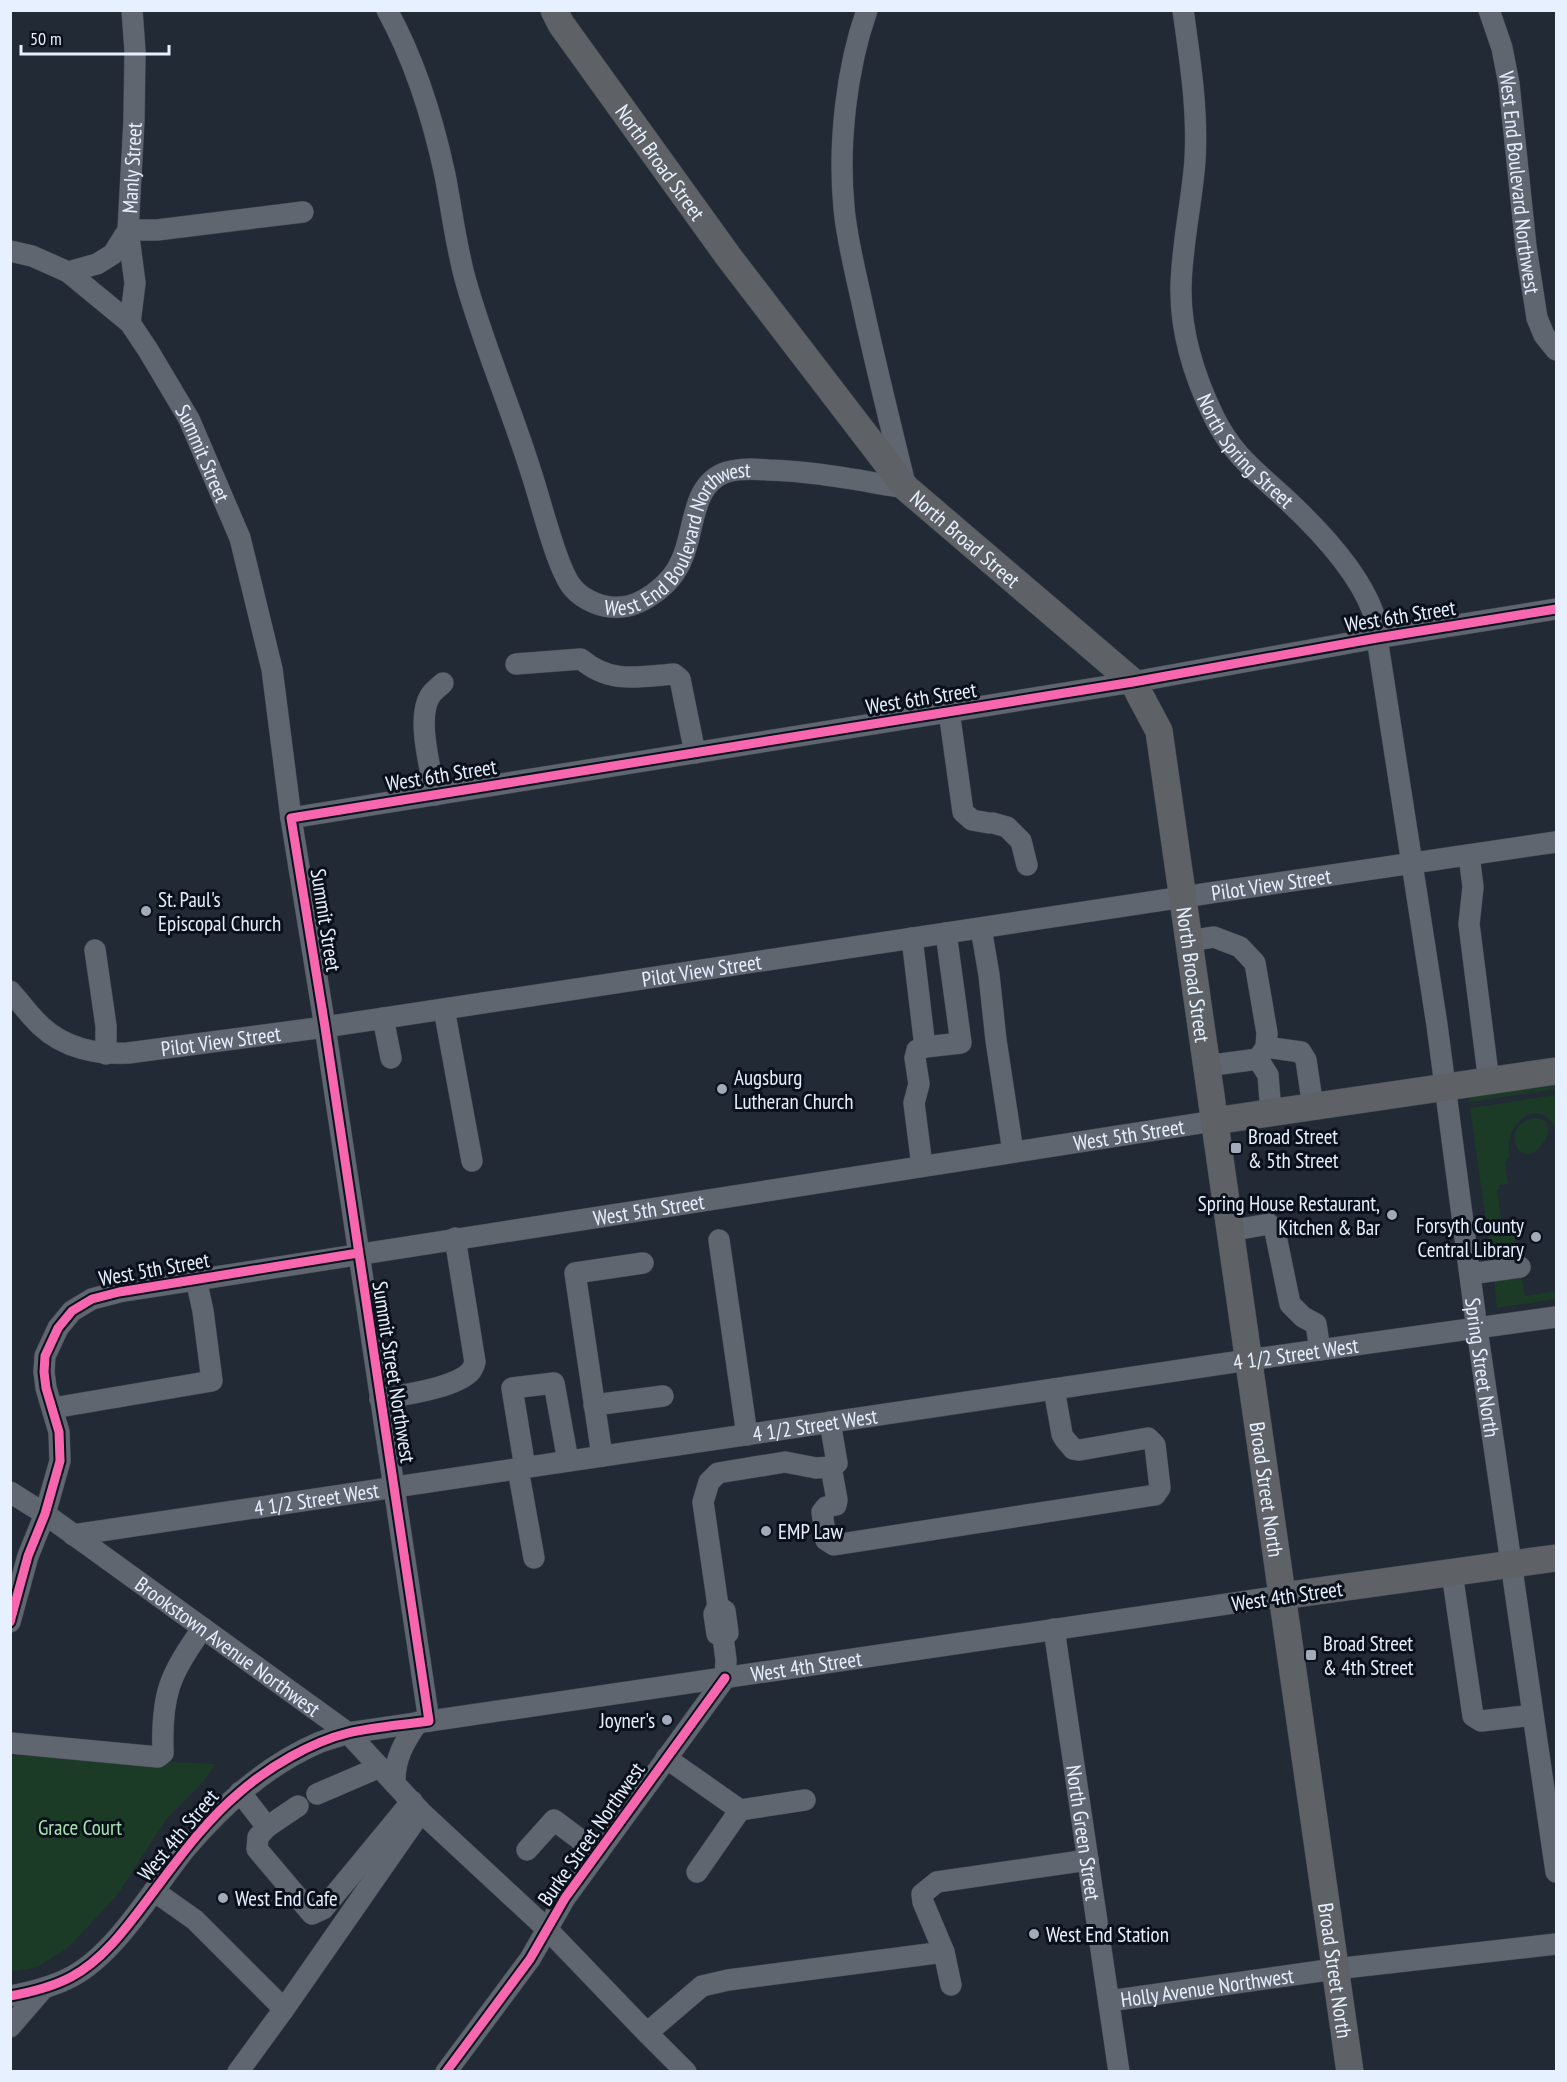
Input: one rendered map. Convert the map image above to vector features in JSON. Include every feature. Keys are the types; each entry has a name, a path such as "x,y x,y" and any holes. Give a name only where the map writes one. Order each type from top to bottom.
{"main road":[{"name":"North Broad Street","path":"552,15 728,256 906,488 1133,682 1159,731 1214,1121"},
{"name":"West 5th Street","path":"1214,1121 1557,1071"},
{"name":"Broad Street North","path":"1214,1121 1350,2072"},
{"name":"West 4th Street","path":"1282,1596 1557,1558"}],"street":[{"name":"Manly Street","path":"130,323 135,283 128,230 134,120 135,51 132,10"},
{"name":"West End Boulevard Northwest","path":"387,10 417,76 434,128 465,279 484,340 530,468 558,555 568,581 579,594 596,603 614,608 623,607 648,597 663,586 676,572 684,557 698,503 705,487 712,480 728,472 746,469 792,471 906,488"},
{"path":"867,10 851,74 844,129 842,174 844,210 876,370 906,488"},
{"name":"North Spring Street","path":"1183,10 1196,124 1195,160 1181,287 1183,323 1188,350 1200,385 1233,449 1251,469 1306,518 1336,552 1367,596 1373,612 1413,863"},
{"name":"West End Boulevard Northwest","path":"1489,10 1502,48 1509,84 1526,247 1537,318 1544,335 1557,350"},
{"path":"68,273 97,264 112,254 128,230 157,230 303,212"},
{"name":"Summit Street","path":"10,251 32,256 68,273 130,323 189,419 240,538 272,669 291,818 325,1027"},
{"name":"West 6th Street","path":"291,818 1133,682 1377,638 1557,609"},
{"path":"516,664 581,658 592,669 617,678 674,674 680,679 695,753"},
{"path":"435,795 424,720 430,696 444,683"},
{"path":"949,711 963,812 972,820 1007,827 1021,841 1027,865"},
{"name":"Pilot View Street","path":"10,991 42,1027 59,1039 86,1050 106,1054 128,1053 325,1027 1182,897 1557,843"},
{"path":"1469,855 1473,887 1469,924 1489,1082"},
{"name":"Spring Street North","path":"1413,863 1477,1329 1557,1872"},
{"path":"981,928 1014,1152"},
{"path":"922,1166 914,1103 919,1084 915,1058 917,1050 961,1042 946,933"},
{"path":"1188,941 1214,937 1240,947 1256,963 1267,1033 1262,1053 1268,1075 1271,1113"},
{"path":"912,938 925,1047"},
{"path":"95,950 106,1026 106,1054"},
{"path":"444,1009 472,1161"},
{"path":"383,1018 391,1058"},
{"name":"Summit Street Northwest","path":"325,1027 393,1487 423,1722"},
{"path":"1206,1066 1262,1053 1301,1052 1306,1060 1313,1107"},
{"name":"West 5th Street","path":"10,1622 28,1556 45,1514 60,1461 59,1432 46,1388 45,1356 58,1328 72,1311 92,1299 119,1292 358,1253 1214,1121"},
{"path":"1230,1231 1269,1224 1275,1231 1290,1304 1316,1324 1320,1350"},
{"path":"380,1399 422,1392 456,1380 472,1370 475,1362 455,1238"},
{"path":"719,1240 747,1434"},
{"path":"602,1456 574,1273 643,1263"},
{"path":"1470,1274 1520,1267"},
{"path":"53,1408 212,1381 203,1311 196,1279"},
{"name":"4 1/2 Street West","path":"73,1534 1248,1360 1557,1317"},
{"path":"534,1558 512,1388 554,1383 568,1461"},
{"path":"823,1423 837,1500 836,1504 826,1507 822,1512 826,1539 834,1545 1155,1495 1160,1488 1155,1445 1148,1438 1080,1450 1073,1449 1069,1443 1074,1432 1061,1388"},
{"path":"594,1405 663,1396"},
{"path":"725,1678 726,1660 723,1637 717,1634 714,1614 718,1606 703,1502 709,1482 718,1473 785,1462 816,1468 831,1466"},
{"name":"Brookstown Avenue Northwest","path":"10,1492 45,1514 348,1733 416,1807 548,1929 647,2033 675,2068"},
{"path":"1452,1573 1473,1716 1481,1721 1533,1714"},
{"name":"West 4th Street","path":"10,1996 42,1990 73,1976 101,1954 125,1929 186,1849 240,1792 271,1770 318,1743 348,1733 1282,1596"},
{"path":"10,1743 158,1757 164,1753 166,1699 171,1677 182,1656 203,1628"},
{"name":"North Green Street","path":"1054,1629 1119,2072"},
{"name":"Burke Street Northwest","path":"446,2072 530,1959 565,1898 725,1678"},
{"path":"395,1784 394,1770 401,1746 423,1722"},
{"path":"666,1758 740,1810 805,1800"},
{"path":"317,1794 380,1767"},
{"path":"240,1792 267,1827"},
{"path":"298,1806 267,1827 258,1837 257,1849 312,1914 323,1909 416,1807"},
{"path":"238,2072 284,2009 416,1807"},
{"path":"697,1872 740,1810"},
{"path":"527,1850 554,1820 598,1853"},
{"path":"951,1985 944,1952 923,1902 922,1894 937,1882 1088,1860"},
{"path":"154,1891 195,1920 284,2009"},
{"name":"Holly Avenue Northwest","path":"1109,2001 1335,1970 1557,1944"},
{"path":"647,2033 702,1986 728,1980 944,1952"},
{"path":"10,2027 42,1990"}],"green space":[{"path":"1556,1085 1556,1089 1469,1102 1469,1099 1473,1097"},
{"path":"1556,1095 1556,1131 1550,1120 1542,1114 1533,1113 1517,1123 1512,1132 1509,1143 1510,1155 1505,1163 1508,1184 1499,1185 1497,1190 1501,1219 1504,1219 1504,1223 1513,1222 1518,1251 1491,1255 1470,1108"},
{"path":"1537,1118 1545,1121 1548,1127 1547,1135 1534,1152 1526,1154 1520,1151 1514,1137 1517,1128 1524,1122"},
{"path":"1521,1274 1525,1296 1556,1291 1556,1299 1497,1308 1494,1278"},
{"name":"Grace Court","path":"11,1755 215,1764 204,1781 167,1818 118,1894 69,1947 37,1967 11,1972"}],"cycle path":[{"path":"10,1996 57,1984 94,1962 123,1932 214,1816 240,1792 277,1765 305,1749 334,1737 429,1721 325,1027 291,818 1133,682 1377,638 1556,609"},
{"path":"10,1622 28,1556 45,1514 60,1461 59,1432 46,1388 45,1356 58,1328 72,1311 92,1299 119,1292 358,1253"},
{"path":"446,2072 530,1959 565,1898 725,1678"}],"place":[{"name":"St. Paul's Episcopal Church","path":"146,911"},
{"name":"Augsburg Lutheran Church","path":"722,1089"},
{"name":"Broad Street & 5th Street","path":"1236,1148"},
{"name":"Spring House Restaurant, Kitchen & Bar","path":"1392,1215"},
{"name":"Forsyth County Central Library","path":"1536,1237"},
{"name":"EMP Law","path":"766,1531"},
{"name":"Broad Street & 4th Street","path":"1311,1655"},
{"name":"Joyner's","path":"667,1720"},
{"name":"West End Cafe","path":"223,1898"},
{"name":"West End Station","path":"1034,1934"}]}
